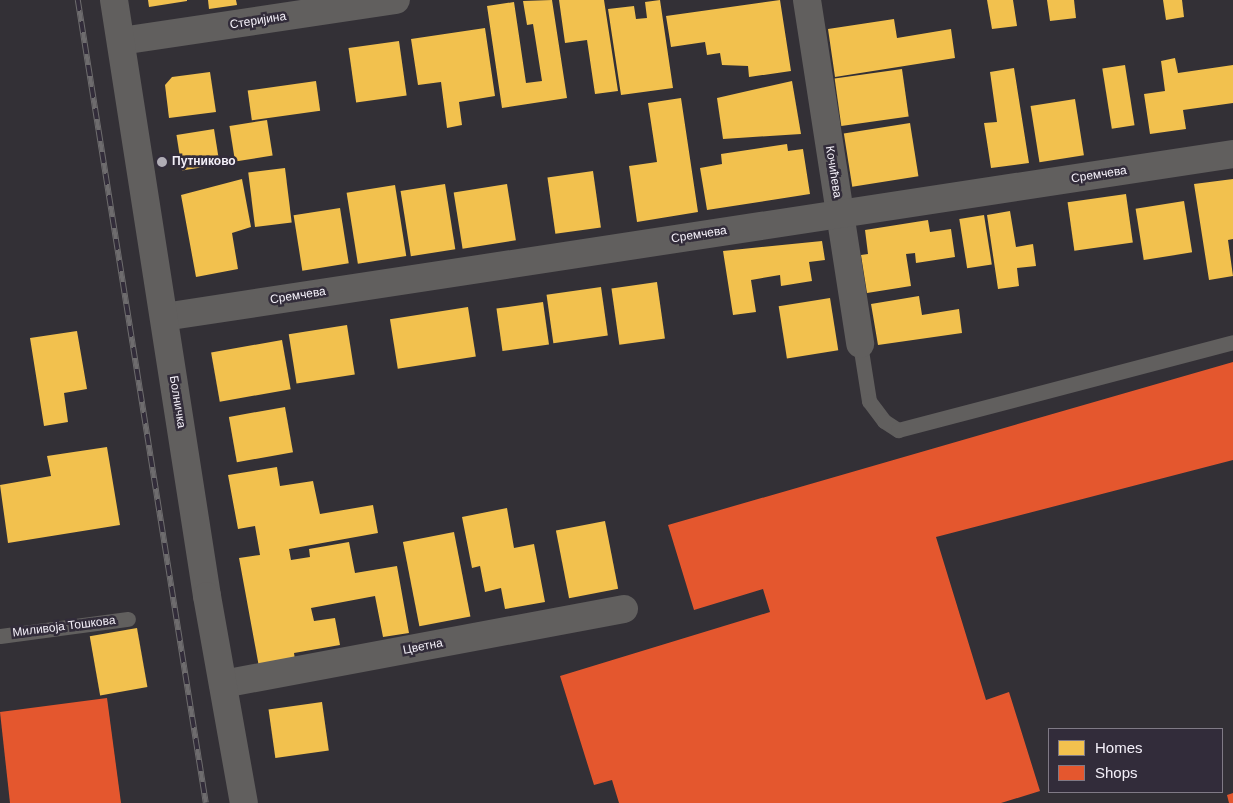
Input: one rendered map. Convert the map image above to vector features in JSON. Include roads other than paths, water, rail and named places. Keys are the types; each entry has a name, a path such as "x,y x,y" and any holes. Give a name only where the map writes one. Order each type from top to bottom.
{"street":[{"name":"Болничка","path":"114,0 223,684 244,803"},
{"name":"Стеријина","path":"121,41 396,0"},
{"name":"Кочићева","path":"807,0 860,344"},
{"name":"Сремчева","path":"164,317 1233,154"},
{"name":"Цветна","path":"223,684 624,609"}],"lane":[{"path":"860,344 869,401 884,421 898,430 1233,342"},
{"name":"Миливоја Тошкова","path":"0,636 128,620"}],"railway":[{"path":"78,0 206,803"}],"place":[{"name":"Путниково","path":"162,162"}]}
